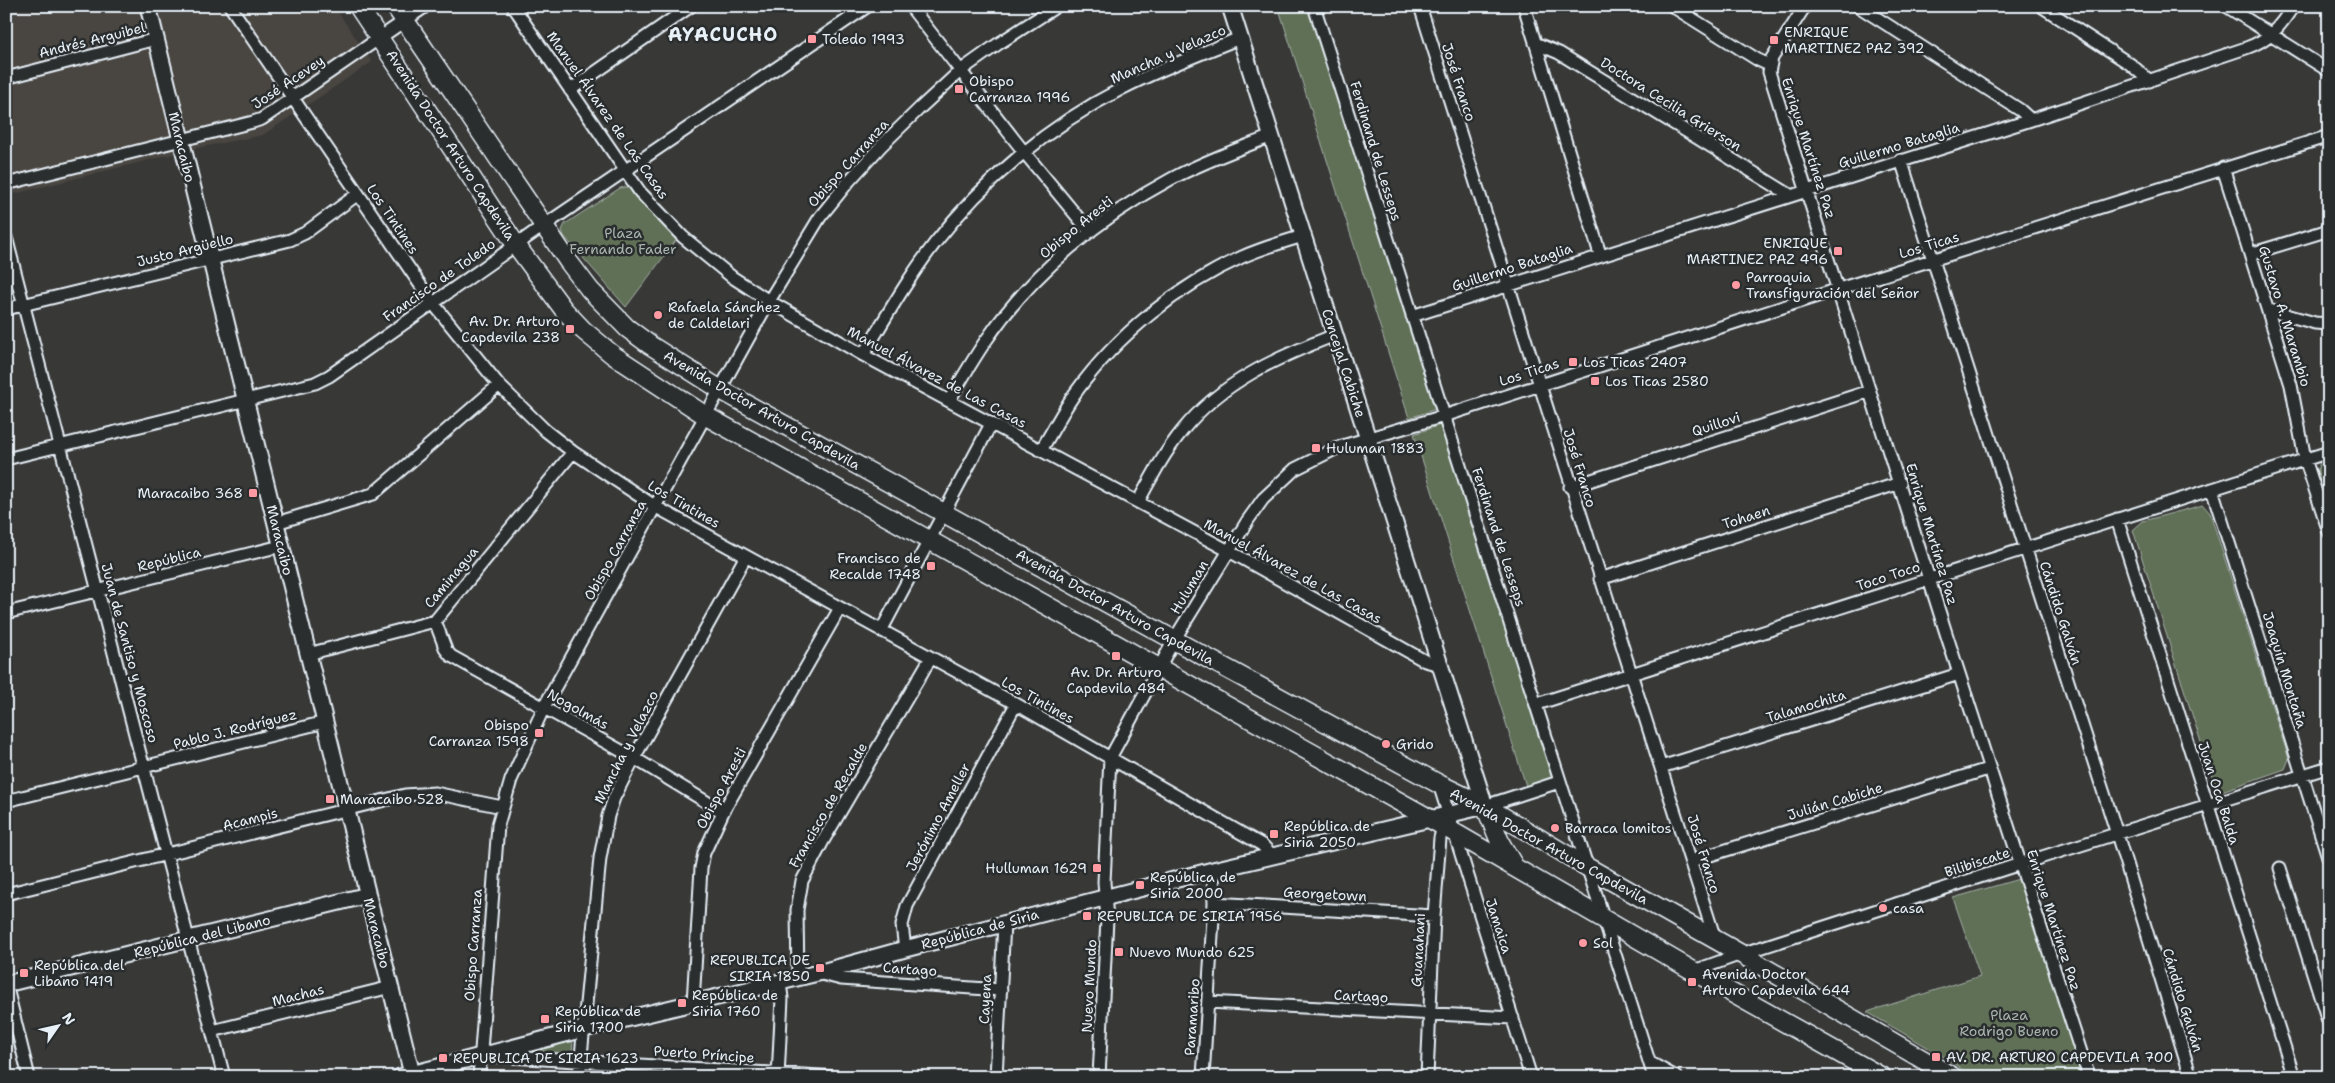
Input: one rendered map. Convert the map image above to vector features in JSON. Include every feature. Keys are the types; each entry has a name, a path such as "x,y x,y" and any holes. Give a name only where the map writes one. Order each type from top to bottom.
{"main road":[{"name":"Maracaibo","path":"148,6 391,987 406,1075"},
{"name":"Avenida Doctor Arturo Capdevila","path":"358,6 516,245 564,310 583,330 613,356 706,416 1444,823 1517,870 1882,1077"},
{"name":"Concejal Cabiche","path":"1230,6 1485,806"},
{"name":"Avenida Doctor Arturo Capdevila","path":"400,13 543,226 590,290 627,328 664,354 721,390 1174,640 1438,784 1485,806 1587,867 1953,1077"},
{"name":"República de Siria","path":"406,1075 584,1029 780,983 1213,870 1273,856 1444,823 1485,806"},
{"path":"1485,806 1501,844 1517,870"},
{"name":"República del Libano","path":"6,984 368,895"}],"street":[{"name":"Los Tintines","path":"230,6 432,302 499,385 546,431 573,452 656,507 1016,704 1262,845 1273,856"},
{"name":"José Acevey","path":"6,184 253,122 292,98 379,38 400,13 426,6"},
{"name":"Manuel Álvarez de Las Casas","path":"513,6 640,192 683,237 732,277 769,301 863,354 1229,551 1425,661 1440,665"},
{"path":"570,90 691,6"},
{"name":"Francisco de Toledo","path":"6,459 315,383 329,376 432,302 868,6"},
{"path":"910,6 1024,152 1090,232"},
{"name":"Obispo Carranza","path":"479,1077 498,825 514,772 544,707 769,301 820,217 849,180 920,108 960,71 1057,6"},
{"name":"Ferdinand de Lesseps","path":"1314,6 1654,1077"},
{"name":"José Franco","path":"1420,6 1714,939"},
{"path":"1524,6 1600,254"},
{"path":"1672,6 1769,65"},
{"name":"Enrique Martínez Paz","path":"1805,6 1769,65 1769,72 1930,578 1988,769 2089,1077"},
{"path":"1858,6 2020,110 2031,120"},
{"path":"2041,6 2130,64 2150,81"},
{"path":"2226,6 2329,71"},
{"name":"Guillermo Bataglia","path":"1412,316 1600,254 2031,120 2246,48 2272,35 2293,6"},
{"name":"Mancha y Velazco","path":"863,354 909,279 936,242 969,205 1024,152 1080,113 1120,90 1160,70 1240,38"},
{"name":"Andrés Arguibel","path":"6,78 156,39"},
{"name":"Doctora Cecilia Grierson","path":"1535,43 1559,53 1790,195"},
{"name":"Obispo Aresti","path":"949,401 987,339 1013,306 1040,276 1090,232 1170,179 1204,163 1272,136"},
{"name":"Los Ticas","path":"1368,438 1444,416 1538,384 2329,136"},
{"name":"Cándido Galván","path":"1901,160 2117,834 2191,1077"},
{"name":"Gustavo A. Marambio","path":"2223,168 2294,396 2305,459 2329,532"},
{"name":"Justo Argüello","path":"6,309 299,237 358,194"},
{"path":"2250,254 2329,230"},
{"path":"1041,450 1090,374 1108,353 1148,316 1193,284 1221,268 1243,257 1303,236"},
{"name":"Juan de Santiso y Moscoso","path":"6,237 224,1077"},
{"path":"2268,310 2315,323 2329,324"},
{"path":"1138,502 1171,445 1203,408 1249,374 1300,349 1335,336"},
{"path":"276,523 373,494 499,385"},
{"name":"Quillovi","path":"1570,487 1870,391"},
{"path":"881,630 991,424"},
{"name":"Huluman","path":"1106,897 1104,882 1110,758 1174,640 1263,498 1295,469 1322,454 1368,438"},
{"name":"Caminagua","path":"308,654 435,621 573,452"},
{"name":"Toco Toco","path":"1537,704 2329,452"},
{"name":"Tohaen","path":"1600,579 1900,483"},
{"name":"Joaquín Montaña","path":"2212,489 2329,860"},
{"name":"Juan Oca Balda","path":"2117,519 2294,1077"},
{"name":"República","path":"6,613 281,546"},
{"name":"Mancha y Velazco","path":"580,1077 603,832 614,798 634,758 746,556"},
{"name":"Obispo Aresti","path":"693,1003 701,868 704,853 723,812 840,608"},
{"name":"Nogolmás","path":"435,621 446,650 451,656 634,758 723,812"},
{"name":"Francisco de Recalde","path":"798,978 797,910 802,881 930,658"},
{"name":"Talamochita","path":"1661,767 1959,674"},
{"name":"Jerónimo Ameller","path":"905,949 902,925 907,906 1016,704"},
{"name":"Pablo J. Rodríguez","path":"6,801 325,722"},
{"name":"Bilibiscate","path":"1694,971 1741,954 2329,766"},
{"name":"Julián Cabiche","path":"1690,861 1988,769"},
{"name":"República de Siria","path":"1485,806 1560,782"},
{"name":"Jamaica","path":"1438,784 1444,823 1513,1018 1529,1074"},
{"name":"Acampis","path":"6,894 405,795 435,793 502,808"},
{"name":"Guanahani","path":"1427,1077 1434,916 1440,838 1444,823"},
{"path":"2280,868 2329,1024"},
{"name":"Paramaribo","path":"1203,1077 1214,903 1213,870"},
{"name":"Nuevo Mundo","path":"1099,1077 1107,919 1106,897"},
{"name":"Georgetown","path":"1214,903 1434,916"},
{"name":"Cayena","path":"996,1077 1004,923"},
{"name":"Cartago","path":"818,973 841,979 1001,990"},
{"path":"778,1075 782,998 780,983"},
{"path":"6,984 29,1077"},
{"name":"Machas","path":"212,1031 391,987"},
{"name":"Cartago","path":"1208,1002 1513,1018"},
{"name":"Puerto Príncipe","path":"480,1055 580,1061 679,1072 836,1077"},
{"path":"1649,1062 1676,1077"}],"shaded area":[{"path":"6,6 334,6 372,62 263,135 197,148 6,196"}],"green space":[{"path":"1278,6 1308,6 1436,409 1409,418"},
{"name":"Plaza Fernando Fader","path":"626,187 633,190 677,239 626,307 564,236 562,230 565,224 620,188"},
{"path":"1440,425 1556,777 1526,786 1414,434"},
{"path":"2329,460 2329,507 2317,470 2320,463"},
{"path":"2203,505 2210,513 2289,759 2285,769 2222,791 2215,786 2133,530 2143,521"},
{"name":"Plaza Rodrigo Bueno","path":"2019,879 2084,1077 1973,1077 1946,1058 1867,1012 1980,976 1953,898"},
{"path":"573,1037 572,1056 517,1053"}],"place":[{"name":"Toledo 1993","path":"812,39"},
{"name":"ENRIQUE MARTINEZ PAZ 392","path":"1774,40"},
{"name":"Obispo Carranza 1996","path":"959,89"},
{"name":"ENRIQUE MARTINEZ PAZ 496","path":"1838,251"},
{"name":"Parroquia Transfiguración del Señor","path":"1736,285"},
{"name":"Rafaela Sánchez de Caldelari","path":"658,315"},
{"name":"Av. Dr. Arturo Capdevila 238","path":"570,329"},
{"name":"Los Ticas 2407","path":"1573,362"},
{"name":"Los Ticas 2580","path":"1595,381"},
{"name":"Huluman 1883","path":"1316,448"},
{"name":"Maracaibo 368","path":"253,493"},
{"name":"Francisco de Recalde 1748","path":"931,566"},
{"name":"Av. Dr. Arturo Capdevila 484","path":"1116,656"},
{"name":"Obispo Carranza 1598","path":"539,733"},
{"name":"Grido","path":"1386,744"},
{"name":"Maracaibo 528","path":"330,799"},
{"name":"Barraca lomitos","path":"1555,828"},
{"name":"República de Siria 2050","path":"1274,834"},
{"name":"Hulluman 1629","path":"1097,868"},
{"name":"República de Siria 2000","path":"1140,885"},
{"name":"casa","path":"1883,908"},
{"name":"REPUBLICA DE SIRIA 1956","path":"1087,916"},
{"name":"Sol","path":"1583,943"},
{"name":"Nuevo Mundo 625","path":"1119,952"},
{"name":"REPUBLICA DE SIRIA 1850","path":"820,968"},
{"name":"República del Libano 1419","path":"24,973"},
{"name":"Avenida Doctor Arturo Capdevila 644","path":"1692,982"},
{"name":"República de Siria 1760","path":"682,1003"},
{"name":"República de Siria 1700","path":"545,1019"},
{"name":"AV. DR. ARTURO CAPDEVILA 700","path":"1936,1057"},
{"name":"REPUBLICA DE SIRIA 1623","path":"443,1058"}],"district":[{"name":"AYACUCHO","path":"723,34"}]}
